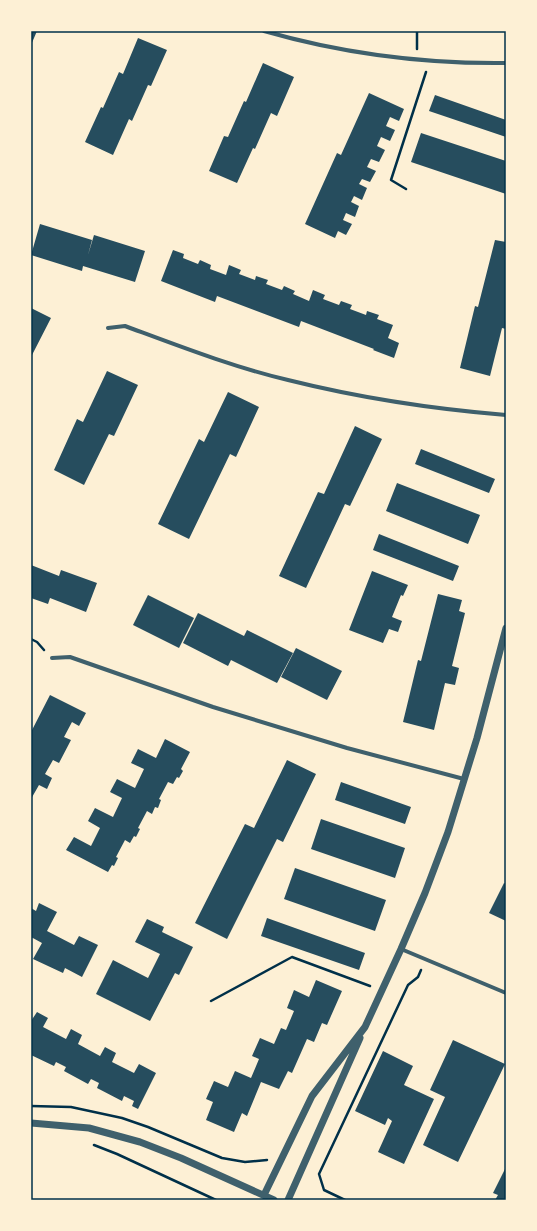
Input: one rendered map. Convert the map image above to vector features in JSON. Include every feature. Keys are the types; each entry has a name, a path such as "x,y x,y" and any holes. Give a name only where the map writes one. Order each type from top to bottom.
{"street":[{"path":"264,31 317,45 352,52 429,60 506,63"},
{"path":"108,328 125,326 230,364 336,392 457,411 506,415"},
{"path":"288,1200 428,886 448,832 478,738 506,628"},
{"path":"52,658 70,657 213,707 347,748 464,779"},
{"path":"401,949 506,993"},
{"path":"264,1195 312,1096 365,1027"},
{"path":"31,1123 69,1125 107,1132 140,1142 181,1158 274,1200"}],"path":[{"path":"416,59 417,31"},
{"path":"406,189 391,180 429,60"},
{"path":"31,639 37,642 52,658"},
{"path":"211,1001 292,957 382,990"},
{"path":"345,1200 324,1190 319,1174 408,985 418,976 425,959"},
{"path":"91,1144 117,1154 216,1200"}],"building":[{"path":"31,31 37,31 31,45"},
{"path":"138,38 167,50 151,86 148,85 132,121 129,119 113,155 85,142 101,107 103,108 119,72 123,74"},
{"path":"263,63 294,77 277,116 271,113 255,149 253,148 237,183 209,171 224,136 228,137 244,101 246,102"},
{"path":"369,93 404,109 399,121 390,117 386,126 395,130 390,141 381,137 377,146 385,150 379,162 371,159 367,167 376,171 370,182 362,179 359,184 367,188 362,200 354,196 351,202 359,206 355,217 346,213 343,220 352,224 346,235 338,231 335,238 305,224 337,153 341,155"},
{"path":"435,95 506,120 506,137 429,111"},
{"path":"421,133 506,161 506,194 411,162"},
{"path":"40,224 92,240 88,255 94,235 145,251 135,282 83,266 82,271 31,255"},
{"path":"495,240 506,242 506,329 502,328 490,376 460,368 475,306 478,307"},
{"path":"173,250 184,254 183,258 198,264 200,260 211,265 210,269 226,275 229,265 241,270 239,274 255,280 256,276 268,280 266,284 282,290 284,286 295,291 293,294 309,301 313,290 325,295 323,299 339,305 341,301 352,305 350,309 366,315 367,311 379,315 377,319 393,325 388,338 399,343 394,358 301,321 299,327 217,296 215,302 161,281"},
{"path":"31,308 51,318 31,357"},
{"path":"107,371 138,385 114,436 109,434 84,485 54,470 77,419 83,422"},
{"path":"228,392 259,407 236,457 230,454 189,539 158,524 199,439 204,442"},
{"path":"355,426 382,439 350,506 345,504 306,588 279,576 318,492 324,494"},
{"path":"421,449 495,479 489,493 415,464"},
{"path":"397,483 480,515 468,544 386,511"},
{"path":"379,534 459,566 453,581 373,550"},
{"path":"31,565 59,576 61,570 97,583 86,612 50,598 48,604 31,598"},
{"path":"372,571 408,585 403,596 401,595 392,617 402,621 398,632 389,629 383,643 349,630"},
{"path":"438,594 462,600 459,611 465,613 452,666 459,668 455,685 445,683 434,730 403,722 418,660 421,661"},
{"path":"148,595 194,618 179,648 133,625"},
{"path":"198,613 244,636 247,630 293,653 277,683 231,660 228,666 183,643"},
{"path":"296,648 342,671 327,700 281,677"},
{"path":"50,695 86,713 79,726 72,722 64,737 71,740 59,763 53,760 45,774 52,778 47,789 39,785 31,799 31,732"},
{"path":"165,739 190,752 181,769 183,771 173,784 168,782 159,799 161,800 158,808 155,807 152,814 147,811 138,828 140,829 136,837 134,836 130,843 125,840 116,857 118,858 114,866 112,865 108,872 66,850 74,837 91,846 100,828 88,821 95,808 113,817 122,798 110,792 117,779 135,788 144,769 131,763 138,749 156,758"},
{"path":"287,760 316,774 283,842 277,839 227,939 195,923 245,824 254,828"},
{"path":"341,782 411,807 405,824 335,800"},
{"path":"321,819 405,848 395,878 311,849"},
{"path":"295,868 386,900 375,931 284,899"},
{"path":"504,883 506,884 506,921 489,913"},
{"path":"39,903 57,912 47,931 74,945 79,936 98,945 82,977 65,968 63,973 33,959 42,943 31,937 31,908 36,911"},
{"path":"267,918 365,953 359,970 261,936"},
{"path":"147,919 164,927 162,932 193,947 179,975 175,973 150,1021 96,994 113,960 148,978 160,954 135,942"},
{"path":"316,980 342,991 327,1025 322,1023 314,1042 307,1039 292,1073 288,1071 279,1089 261,1082 247,1116 242,1113 234,1132 206,1120 213,1102 206,1099 214,1081 228,1087 235,1071 251,1078 259,1059 252,1056 260,1038 274,1044 281,1028 286,1030 294,1011 287,1008 294,990 309,997"},
{"path":"37,1012 48,1018 43,1027 66,1039 71,1029 82,1035 78,1044 100,1056 105,1047 116,1053 112,1062 134,1073 139,1064 156,1073 138,1109 132,1106 134,1101 124,1096 122,1101 97,1088 99,1083 91,1079 88,1084 64,1071 66,1067 56,1062 54,1066 31,1055 31,1021"},
{"path":"453,1040 505,1064 458,1162 423,1145 445,1097 430,1090"},
{"path":"383,1051 413,1066 404,1085 434,1099 404,1164 378,1152 392,1121 388,1118 385,1125 355,1111"},
{"path":"505,1169 506,1200 495,1200 498,1195 493,1193"}]}
